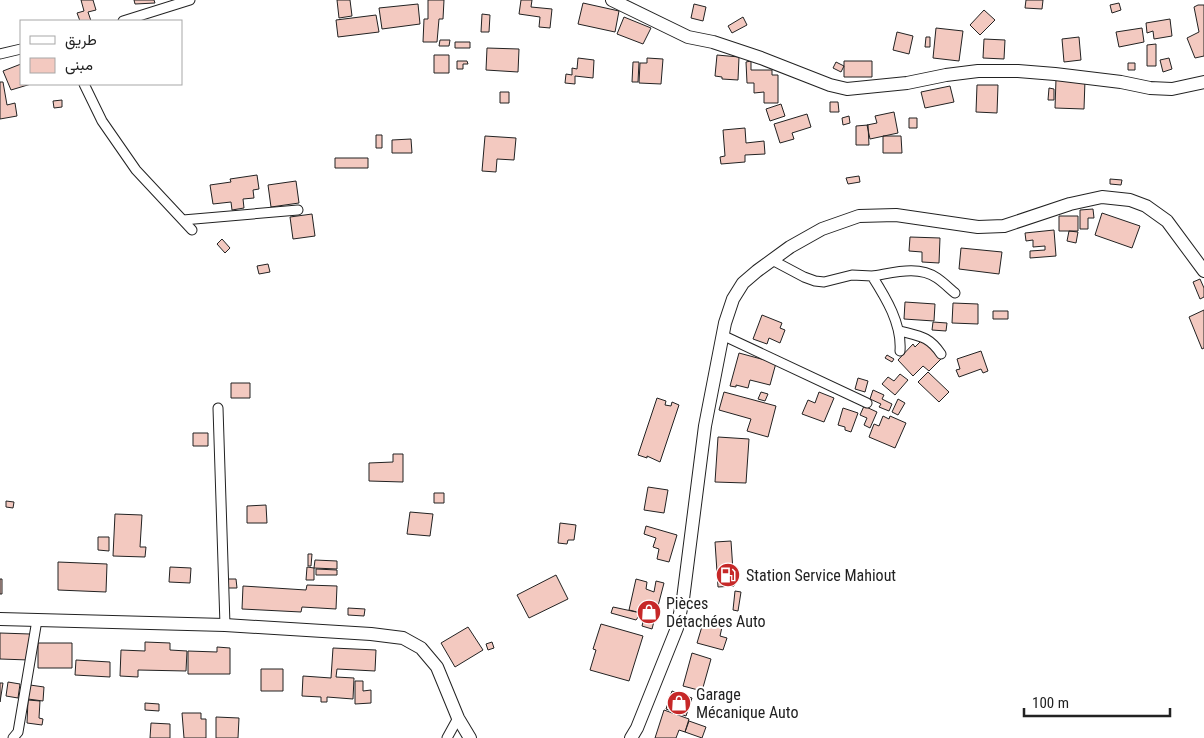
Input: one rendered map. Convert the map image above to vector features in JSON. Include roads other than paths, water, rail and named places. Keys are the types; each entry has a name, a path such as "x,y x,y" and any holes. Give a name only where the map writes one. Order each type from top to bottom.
{"main road":[{"path":"612,0 688,37 714,42 830,85 847,88 907,83 978,71 1018,71 1055,74 1172,89 1204,82"},
{"path":"631,738 637,728 677,628 705,426 722,335 733,299 743,283 790,246 822,229 859,216 896,216 978,228 1004,226 1070,204 1102,197 1130,200 1146,206 1167,221 1204,271"},
{"path":"0,619 225,625 371,634 403,638 421,648 437,667 458,718 470,738"}],"street":[{"path":"126,20 190,0"},
{"path":"0,54 20,49"},
{"path":"84,85 102,121 136,170 192,230"},
{"path":"182,220 298,210"},
{"path":"772,260 804,277 824,282 852,275 872,276 914,271 924,272 936,277 954,293"},
{"path":"872,276 891,310 900,331 900,351"},
{"path":"900,331 926,337 941,354"},
{"path":"722,335 867,403"},
{"path":"218,408 225,625"},
{"path":"13,738 18,732 37,620"},
{"path":"447,738 458,718"}],"place":[{"name":"Station Service Mahiout","path":"728,575"},
{"name":"Pièces Détachées Auto","path":"649,612"},
{"name":"Garage Mécanique Auto","path":"679,703"}]}
